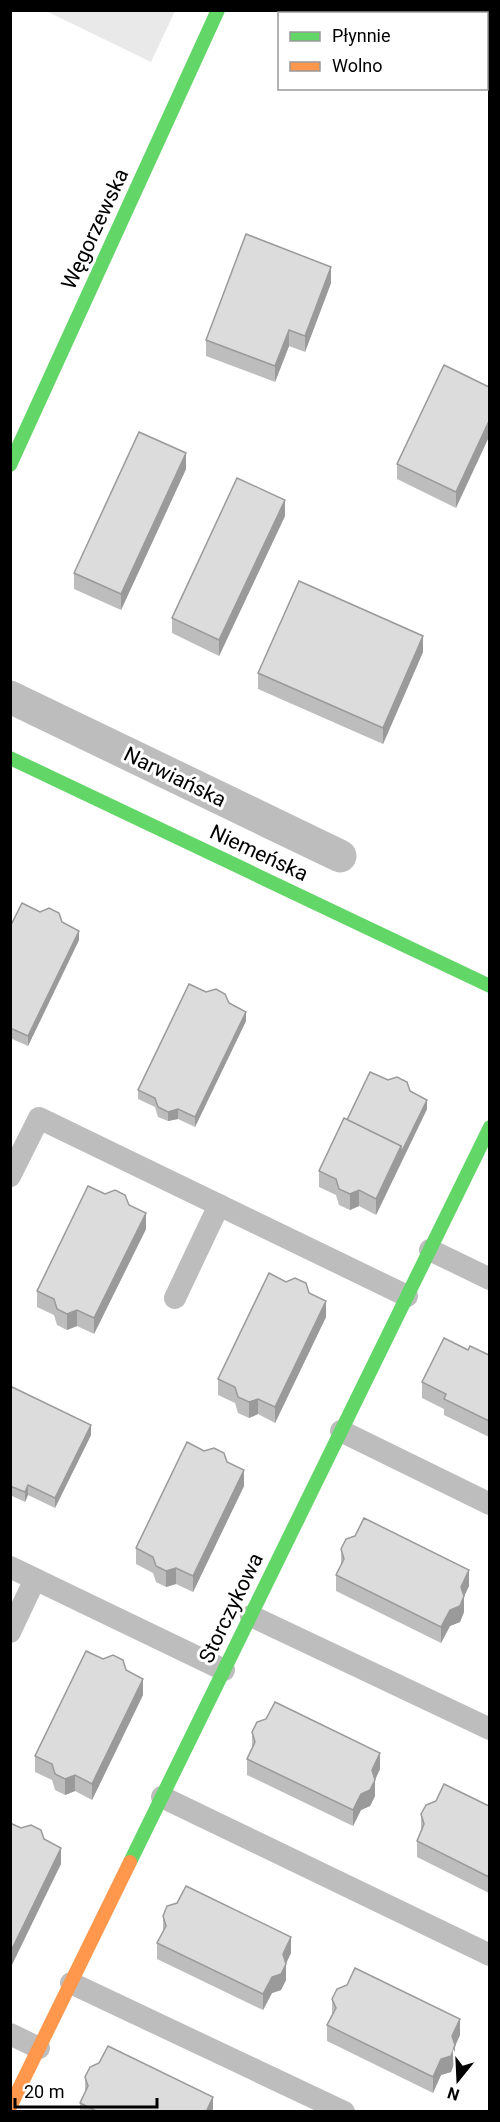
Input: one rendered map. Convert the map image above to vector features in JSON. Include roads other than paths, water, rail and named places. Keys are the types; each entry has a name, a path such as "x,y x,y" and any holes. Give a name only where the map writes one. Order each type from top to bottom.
{"street":[{"name":"Węgorzewska","path":"10,465 218,10"},
{"name":"Narwiańska","path":"10,698 340,856"},
{"name":"Niemeńska","path":"10,758 489,986"},
{"name":"Storczykowa","path":"10,2107 489,1127"}],"lane":[{"path":"10,1176 39,1118 407,1296"},
{"path":"174,1298 219,1205"},
{"path":"430,1250 489,1279"},
{"path":"341,1431 489,1503"},
{"path":"10,1567 224,1670"},
{"path":"10,1632 35,1579"},
{"path":"251,1616 489,1729"},
{"path":"162,1797 489,1955"},
{"path":"71,1983 344,2112"},
{"path":"10,2034 39,2048"}]}
